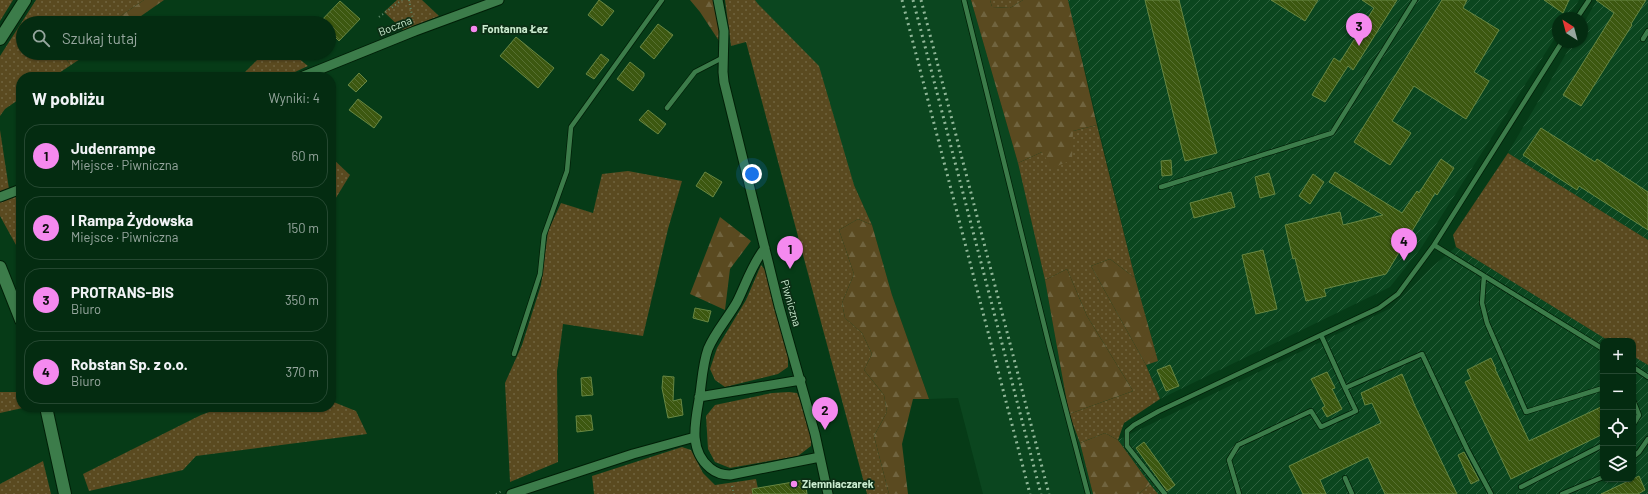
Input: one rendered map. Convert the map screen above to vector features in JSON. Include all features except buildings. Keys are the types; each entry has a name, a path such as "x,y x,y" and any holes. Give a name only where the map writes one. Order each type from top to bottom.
{"street":[{"path":"0,39 26,0"},
{"name":"Boczna","path":"312,72 415,31 499,0"},
{"name":"Piwniczna","path":"718,0 724,31 724,57 722,72 724,82 779,306 801,380 828,494"},
{"path":"0,197 16,191"},
{"path":"765,248 754,265 736,303 712,339 704,361 695,437 697,450 703,462 722,475 730,475 820,457"},
{"path":"0,267 16,307"},
{"path":"699,397 801,380"},
{"path":"47,412 65,494"},
{"path":"511,494 633,454 695,437"}],"lane":[{"path":"514,354 540,274 544,235 567,171 570,127 662,0"},
{"path":"964,0 1049,345 1088,494"},
{"path":"1161,186 1332,133 1415,0"},
{"path":"1582,12 1589,0"},
{"path":"1643,39 1648,31"},
{"path":"1165,494 1127,446 1127,431 1134,425 1159,411 1379,308 1398,294 1434,245 1558,48"},
{"path":"667,108 695,72 724,57"},
{"path":"1434,245 1600,347"},
{"path":"1484,276 1482,303 1487,323 1526,412 1600,389"},
{"path":"1239,494 1229,460 1238,445 1311,411 1321,427 1356,411 1321,335"},
{"path":"1346,388 1422,354 1467,449 1491,494"},
{"path":"1636,369 1648,377"},
{"path":"1636,408 1639,415 1636,420"},
{"path":"1636,454 1648,439"},
{"path":"1521,487 1601,446"},
{"path":"1345,478 1352,494"},
{"path":"1562,494 1600,478"}],"path":[{"path":"379,17 402,0"},
{"path":"410,0 415,31"}],"shaded area":[{"path":"755,0 971,0 1018,163 1045,280 1069,414 1080,443 1093,494 983,494 958,398 929,399 892,295 872,225 854,185"},
{"path":"1068,0 1579,0 1571,12 1552,12 1552,42 1421,248 1390,287 1160,399 1146,365 1158,361 1135,278"},
{"path":"1597,0 1648,0 1648,240 1508,153 1569,48 1588,48 1588,16"},
{"path":"1456,247 1604,338 1600,338 1600,482 1636,482 1636,358 1648,365 1648,494 1158,494 1118,440 1391,308 1432,267"}],"green space":[{"path":"0,0 13,0 0,21"},
{"path":"36,0 144,0 120,16 26,16"},
{"path":"144,0 164,0 141,16 120,16"},
{"path":"397,0 422,0 439,16 403,30 384,12"},
{"path":"690,0 714,0 720,21 721,44 700,12"},
{"path":"725,0 755,0 819,66 854,185 872,225 858,219 839,230 854,274 842,303 845,318 862,333 872,354 864,370 884,395 887,412 874,436 889,494 867,494 746,42 731,46"},
{"path":"971,0 990,0 992,7 1010,8 1023,0 1068,0 1097,125 1073,131 1072,160 1052,168 1042,152 1018,163"},
{"path":"990,0 1023,0 1010,8 992,7"},
{"path":"16,31 16,60 67,60 71,65 60,72 16,72 16,101 5,109 0,116 0,56"},
{"path":"67,60 78,60 71,65"},
{"path":"257,60 301,60 308,66 295,72 245,72"},
{"path":"1097,125 1135,278 1110,259 1091,266 1146,365 1160,399 1124,423 1118,440 1105,433 1080,443 1069,414 1133,391 1087,316 1067,269 1045,280 1018,163 1042,152 1073,131"},
{"path":"0,130 9,189 0,193"},
{"path":"1508,153 1648,240 1648,365 1636,358 1636,338 1604,338 1456,247 1453,235"},
{"path":"336,162 350,175 336,198"},
{"path":"628,171 682,181 668,229 643,336 563,324 557,371 558,462 510,482 505,383 522,345 541,285 548,231 561,203 593,213 602,174"},
{"path":"16,193 16,245 0,216 0,201"},
{"path":"720,217 751,241 730,269 725,310 690,294"},
{"path":"858,219 872,225 892,295 929,399 913,399 902,444 908,494 889,494 874,436 887,412 884,395 864,370 872,354 862,333 845,318 842,303 854,274 839,230"},
{"path":"1110,259 1135,278 1158,361 1146,365 1091,266"},
{"path":"761,265 766,271 788,350 788,367 778,374 725,387 715,380 710,369 717,348 746,300"},
{"path":"1067,269 1087,316 1133,391 1069,414 1045,280"},
{"path":"0,392 16,392 16,409 0,413"},
{"path":"772,393 797,393 805,412 809,427 811,446 798,456 730,468 715,462 708,449 706,416 715,405"},
{"path":"336,403 356,411 367,434 196,456 183,470 89,491 83,474 209,412 336,412"},
{"path":"1105,433 1118,440 1150,484 1139,494 1093,494 1080,443"},
{"path":"682,447 691,450 703,473 715,485 756,479 759,494 594,494 592,476"},
{"path":"43,461 51,494 0,494 0,484"},
{"path":"1150,484 1158,494 1139,494"}],"railway":[{"path":"902,0 1030,494"},
{"path":"913,0 1041,494"},
{"path":"921,0 1049,494"}],"place":[{"name":"Fontanna Łez","path":"474,29"},
{"name":"PROTRANS-BIS","path":"1359,46"},
{"name":"Robstan Sp. z o.o.","path":"1404,261"},
{"name":"Judenrampe","path":"790,269"},
{"name":"I Rampa Żydowska","path":"825,430"},
{"name":"Ziemniaczarek","path":"794,484"}]}
